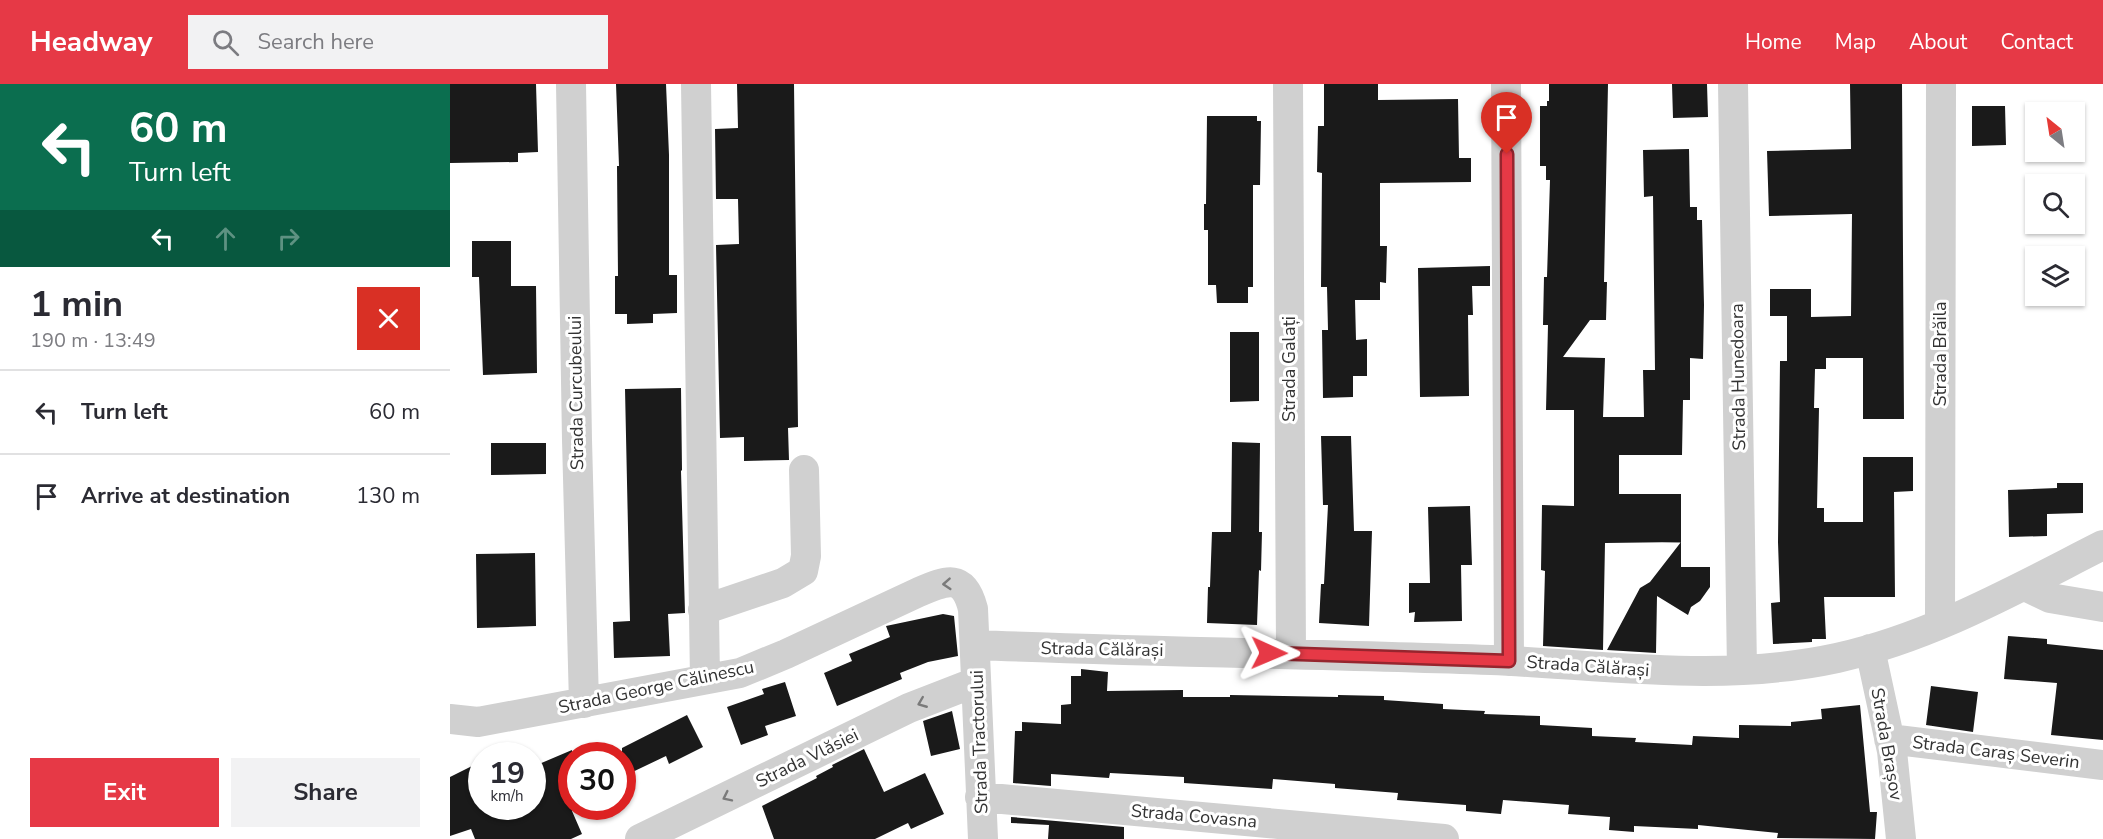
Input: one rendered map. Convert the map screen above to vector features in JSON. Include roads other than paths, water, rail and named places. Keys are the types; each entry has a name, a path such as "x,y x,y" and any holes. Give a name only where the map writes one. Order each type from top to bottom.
{"street":[{"name":"Strada Curcubeului","path":"571,84 584,703"},
{"path":"696,84 705,680"},
{"name":"Strada Galați","path":"1287,84 1291,653"},
{"path":"1506,84 1509,661"},
{"name":"Strada Hunedoara","path":"1733,84 1742,670"},
{"name":"Strada Brăila","path":"1940,624 1941,84"},
{"path":"704,610 783,583 803,571 806,556 804,470"},
{"name":"Strada Călărași","path":"976,645 1509,661 1654,671 1742,670 1813,663 1870,649 1940,624 2025,586 2103,545"},
{"name":"Strada George Călinescu","path":"450,736 464,720 584,703 740,673 919,592 951,581 963,585 970,595 976,645"},
{"path":"2025,586 2050,598 2103,607"},
{"name":"Strada Tractorului","path":"976,645 983,839"},
{"name":"Strada Brașov","path":"1870,649 1889,739 1901,839"},
{"name":"Strada Vlăsiei","path":"640,839 909,708 976,682"},
{"name":"Strada Caraș Severin","path":"1889,739 2103,765"},
{"name":"Strada Covasna","path":"980,797 1153,826 1444,839"}]}
